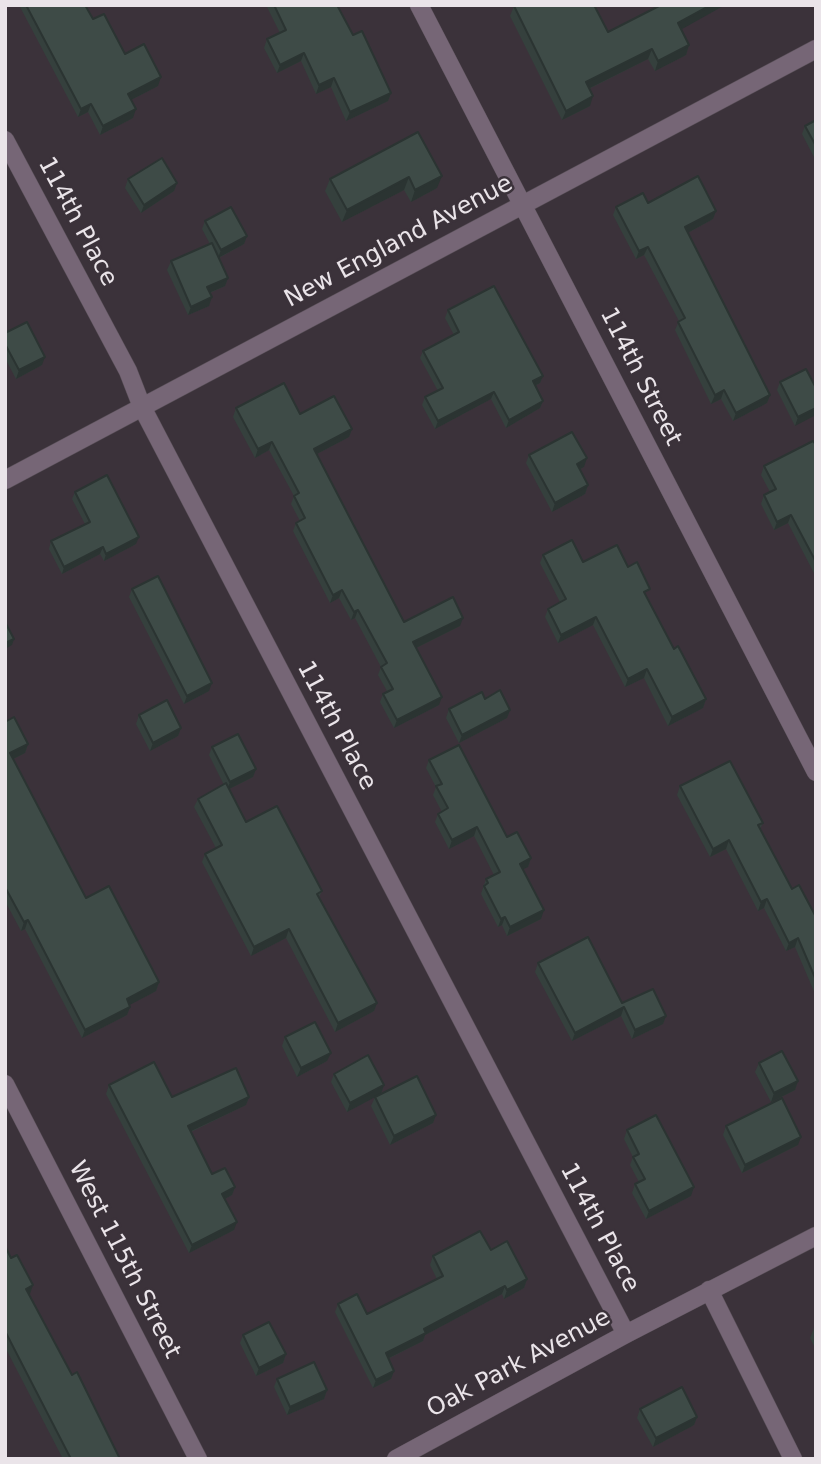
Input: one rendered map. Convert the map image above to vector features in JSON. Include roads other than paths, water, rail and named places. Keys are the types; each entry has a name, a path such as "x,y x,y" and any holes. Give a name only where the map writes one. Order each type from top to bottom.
{"street":[{"name":"114th Street","path":"419,5 524,203 816,772"},
{"name":"New England Avenue","path":"5,480 816,49"},
{"name":"114th Place","path":"5,140 128,371 142,407 626,1334"},
{"name":"West 115th Street","path":"5,1084 198,1459"},
{"name":"Oak Park Avenue","path":"396,1459 626,1334 816,1236"},
{"path":"709,1290 793,1459"}]}
